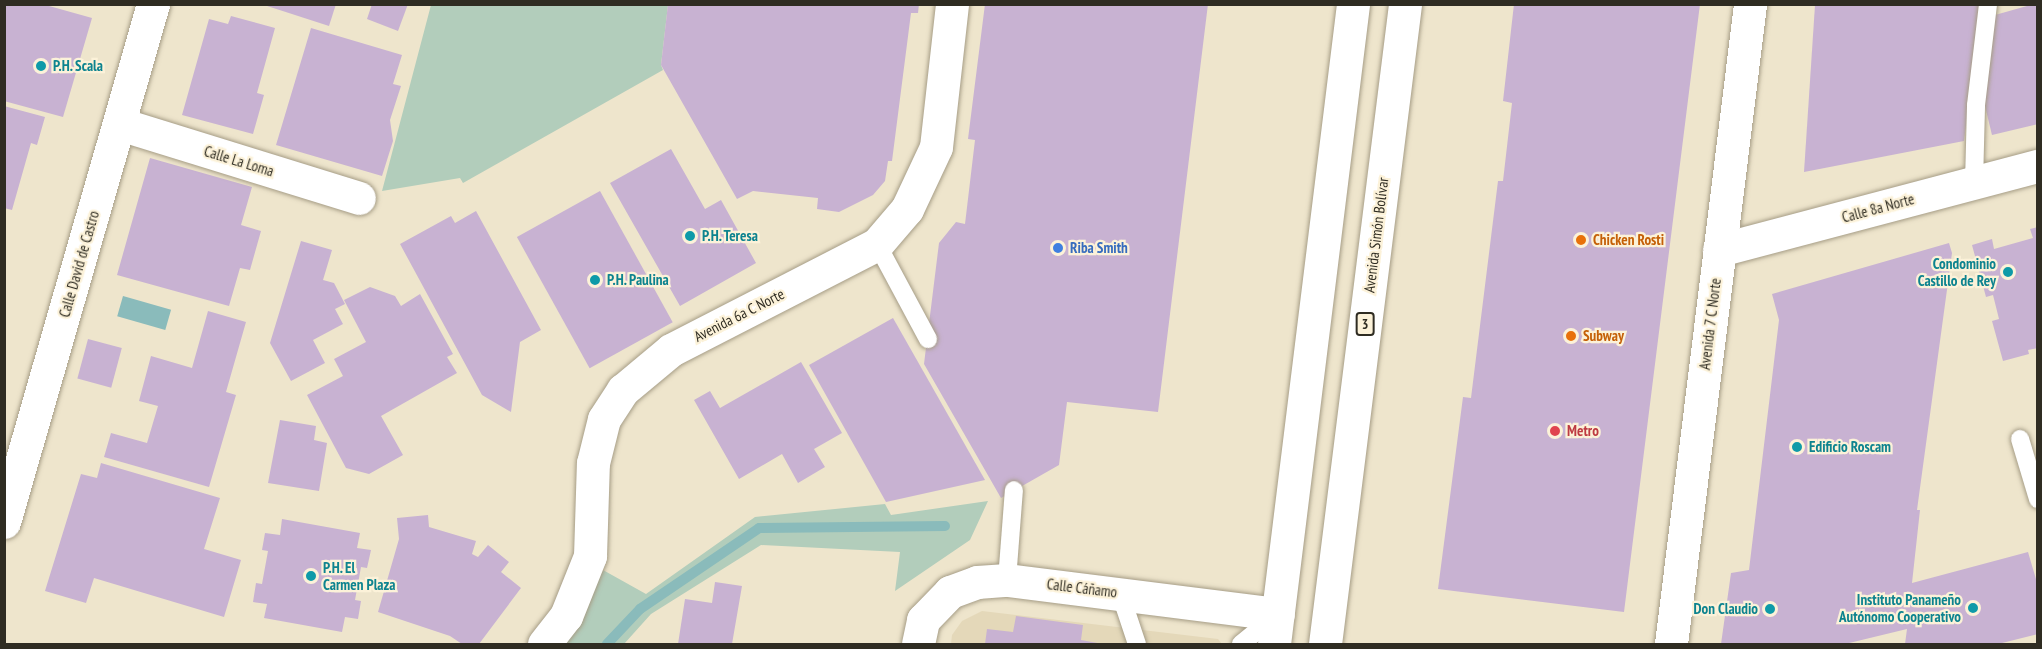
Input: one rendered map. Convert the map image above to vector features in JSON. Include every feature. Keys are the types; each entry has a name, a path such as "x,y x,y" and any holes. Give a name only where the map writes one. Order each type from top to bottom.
{"street":[{"name":"Calle David de Castro","path":"4,522 153,4"},
{"name":"Avenida 6a C Norte","path":"544,645 567,616 590,556 593,463 604,419 623,390 671,350 877,244 907,209 936,147 952,4"},
{"path":"1276,629 1353,4"},
{"name":"Avenida Simón Bolívar","path":"1325,645 1406,4"},
{"name":"Avenida 7 C Norte","path":"1671,645 1750,4"},
{"name":"Calle La Loma","path":"120,124 359,198"},
{"name":"Calle 8a Norte","path":"1719,250 2037,166"},
{"name":"Calle Cáñamo","path":"918,645 923,620 950,592 977,582 1007,580 1120,593 1276,629"}],"lane":[{"path":"1974,183 1976,105 1988,4"},
{"path":"877,244 928,339"},
{"path":"2020,439 2037,499"},
{"path":"1007,580 1014,490"},
{"path":"1120,593 1137,645"},
{"path":"1241,645 1276,629"}],"shaded area":[{"path":"982,611 1218,639 1222,644 951,644 952,635 962,621"}],"green space":[{"path":"431,5 668,5 661,65 663,70 463,183 460,178 382,191"},
{"path":"988,501 970,540 895,591 900,552 761,545 651,614 624,644 564,644 576,630 603,570 646,594 755,517 885,504 891,515"}],"water":[{"path":"123,296 171,310 165,330 117,316"}],"building":[{"name":"P.H. Scala","path":"4,4 42,4 92,18 63,117 4,101"},
{"path":"261,4 336,4 329,26"},
{"path":"372,4 408,4 398,31 367,19"},
{"path":"668,4 919,4 918,13 911,13 892,161 888,161 885,181 873,195 839,212 817,209 818,198 753,191 737,199 661,65"},
{"name":"Riba Smith","path":"985,4 1208,4 1158,412 1067,402 1059,465 1001,498 924,364 939,243 956,222 965,224 975,140 968,139"},
{"path":"1514,4 1700,4 1624,612 1438,589 1463,397 1471,398 1498,181 1503,181 1512,103 1503,101"},
{"path":"2038,4 2038,124 1992,135 1984,102 1988,17"},
{"path":"1815,5 1981,5 1964,141 1804,172"},
{"path":"231,16 275,28 257,93 264,95 253,134 182,115 209,19 228,24"},
{"path":"311,28 402,55 393,84 401,86 390,120 393,141 382,176 276,145"},
{"path":"4,106 45,117 37,145 31,143 12,210 4,208"},
{"name":"P.H. Teresa","path":"671,149 705,209 721,200 756,263 680,306 610,183"},
{"path":"150,158 252,187 241,225 261,231 250,270 240,268 229,306 117,275"},
{"name":"P.H. Paulina","path":"600,191 673,322 590,368 517,237"},
{"path":"476,211 541,330 520,342 511,412 482,395 400,244 451,216 455,223"},
{"name":"Condominio Castillo de Rey","path":"2038,227 2038,348 2028,350 2029,354 2003,361 1992,321 1999,319 1993,295 1986,297 1972,245 1992,239 1994,249 2033,238 2030,229"},
{"path":"301,241 332,250 323,280 334,283 345,304 335,309 343,324 313,340 325,363 291,381 270,343"},
{"path":"1949,243 1952,253 1917,510 1920,510 1912,583 2028,552 2038,586 2038,634 1998,644 1905,644 1907,629 1845,644 1721,644 1731,573 1749,570 1779,320 1772,294"},
{"path":"370,287 395,296 401,306 420,294 453,354 447,357 457,373 381,416 403,455 369,474 346,468 307,395 343,376 334,359 366,342 344,300"},
{"path":"208,311 246,322 226,392 236,395 209,487 104,457 111,433 147,443 158,406 139,401 151,356 192,368"},
{"path":"893,318 985,480 886,502 809,365"},
{"path":"88,339 122,348 111,388 77,379"},
{"path":"801,362 842,433 814,449 825,467 798,483 782,454 739,479 694,400 710,391 720,408"},
{"path":"280,420 316,426 314,440 327,443 319,491 268,483"},
{"path":"101,463 220,498 204,549 241,560 224,617 94,578 86,603 45,591 81,474 97,478"},
{"path":"428,515 429,527 476,541 472,554 478,557 488,545 509,562 501,572 521,588 479,644 462,644 450,636 378,612 399,539 397,518"},
{"name":"P.H. El Carmen Plaza","path":"282,519 360,533 357,548 371,550 367,568 361,567 355,600 361,601 358,619 345,617 342,632 264,618 267,604 253,602 256,583 262,584 268,551 262,550 265,533 280,535"},
{"path":"715,582 742,586 732,644 678,644 685,599 712,603"},
{"path":"1016,616 1083,625 1081,640 1103,644 985,644 987,629 1013,632"}],"waterway":[{"path":"607,644 640,609 759,528 945,526"}],"place":[{"name":"P.H. Scala","path":"41,66"},
{"name":"P.H. Teresa","path":"690,236"},
{"name":"Chicken Rosti","path":"1581,240"},
{"name":"Riba Smith","path":"1058,248"},
{"name":"Condominio Castillo de Rey","path":"2008,272"},
{"name":"P.H. Paulina","path":"595,280"},
{"name":"Subway","path":"1571,336"},
{"name":"Metro","path":"1555,431"},
{"name":"Edificio Roscam","path":"1797,447"},
{"name":"P.H. El Carmen Plaza","path":"311,576"},
{"name":"Instituto Panameño Autónomo Cooperativo","path":"1973,608"},
{"name":"Don Claudio","path":"1770,609"}]}
